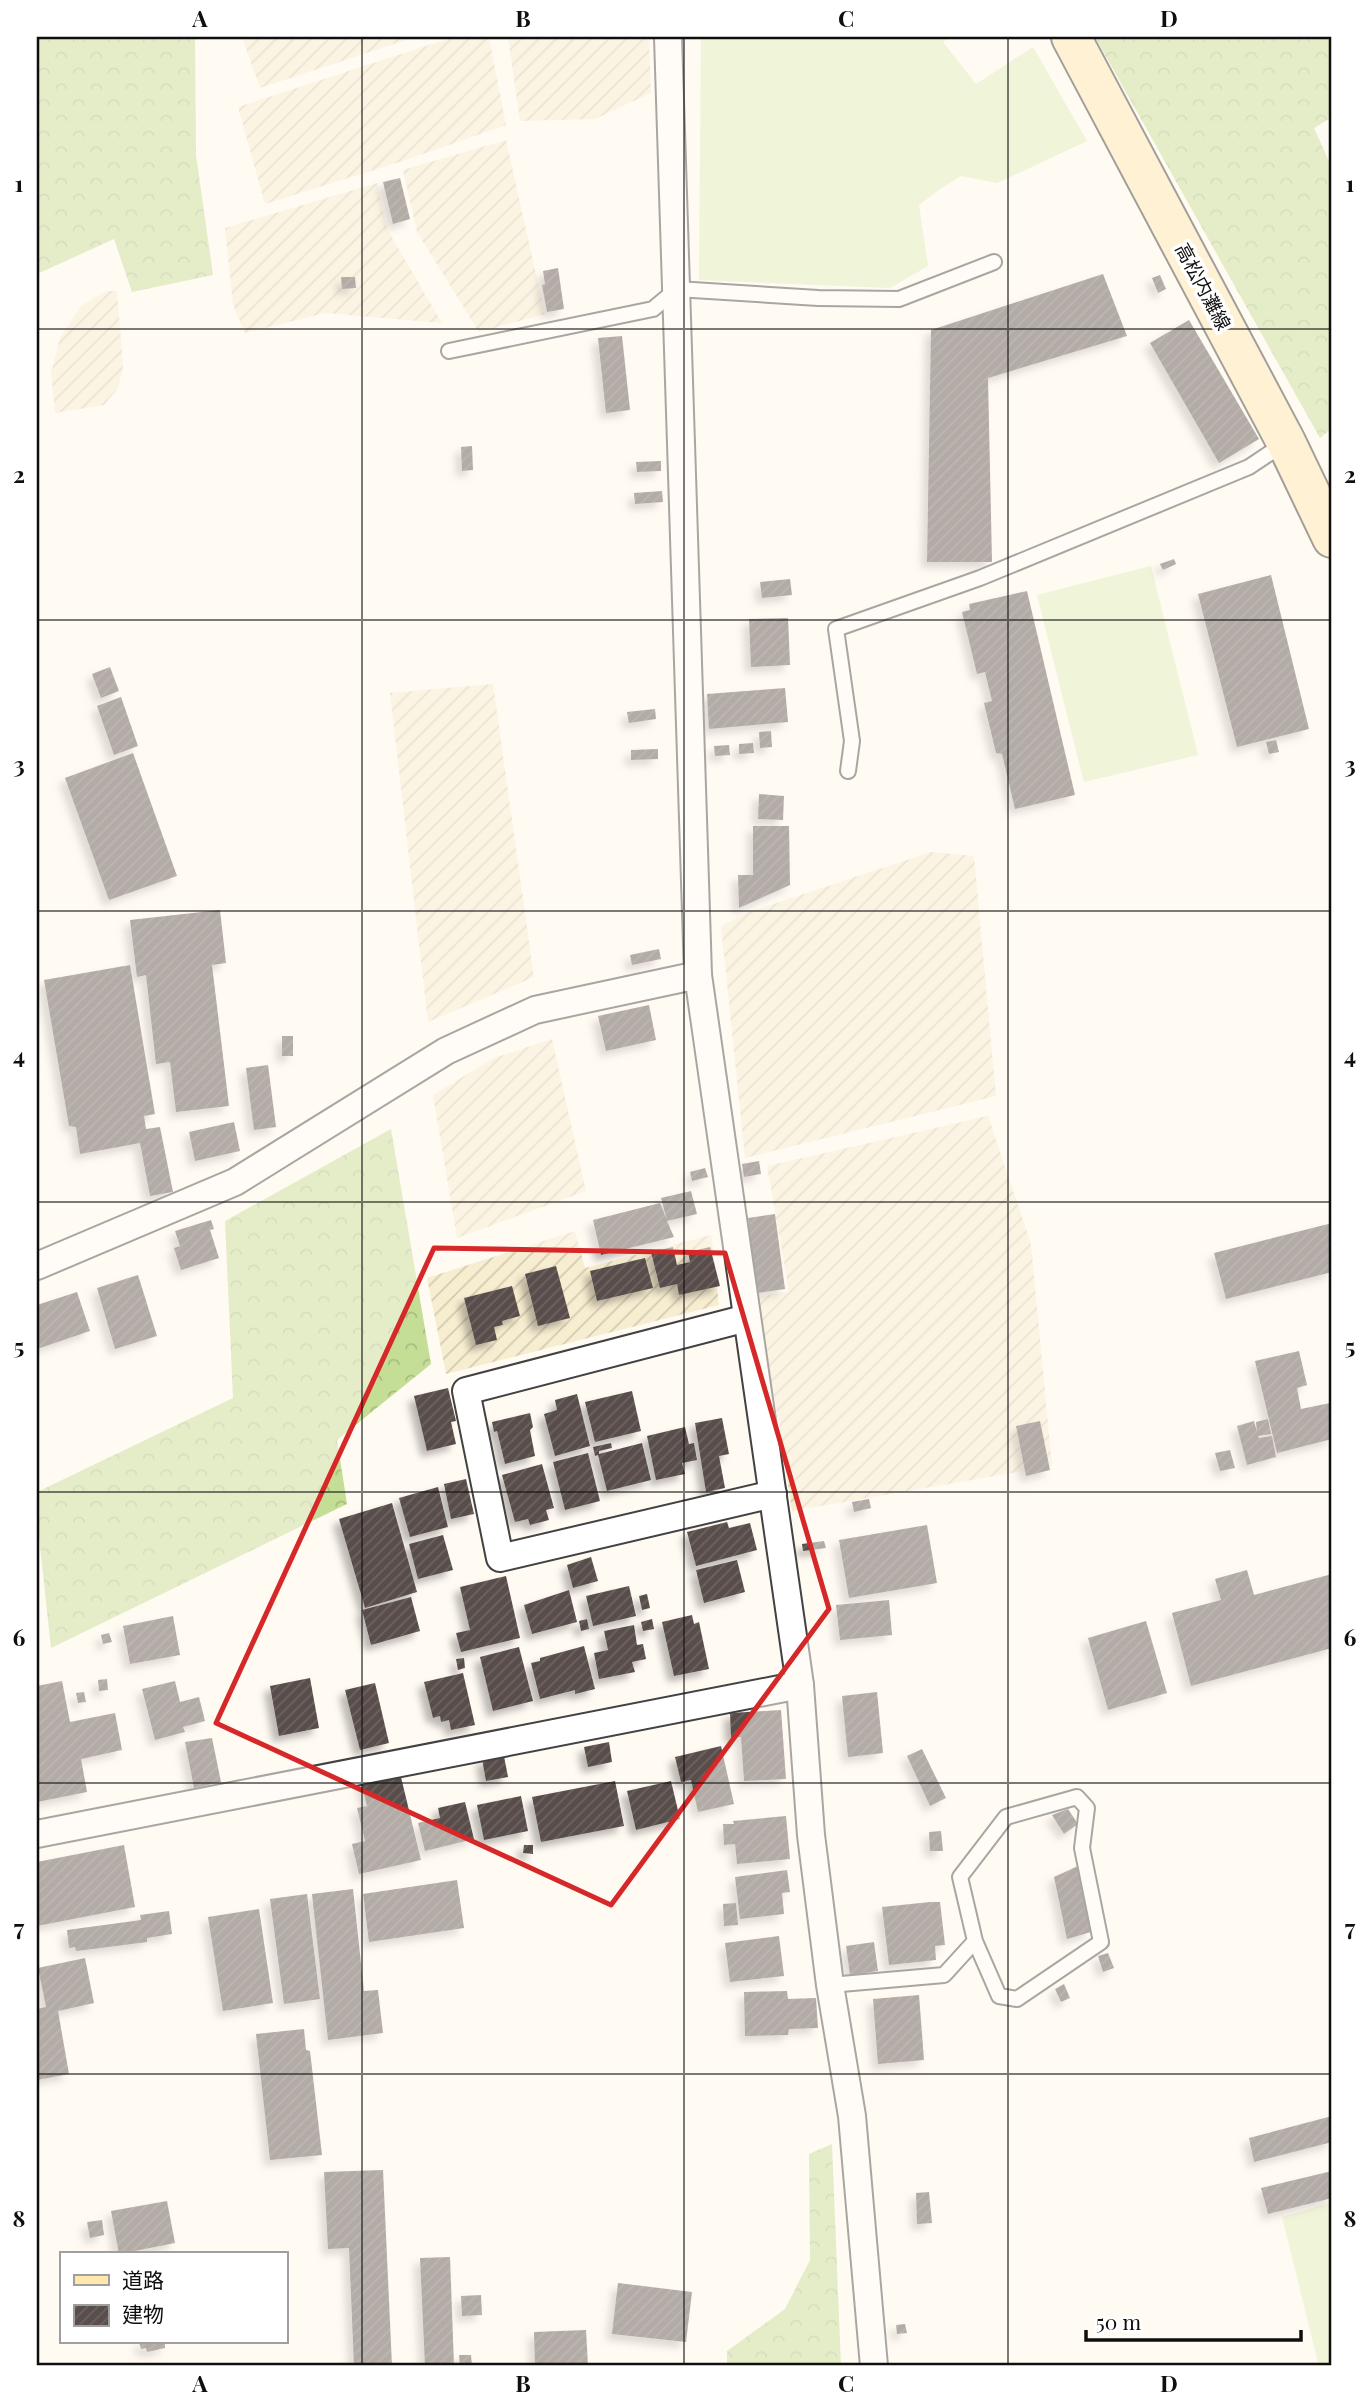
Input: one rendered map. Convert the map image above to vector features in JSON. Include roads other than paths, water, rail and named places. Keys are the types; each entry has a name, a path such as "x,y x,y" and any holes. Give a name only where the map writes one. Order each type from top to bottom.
{"main road":[{"name":"高松内灘線","path":"1071,37 1286,442 1332,538"}],"street":[{"path":"668,37 698,975 800,1685 811,1836 830,1985 852,2116 874,2366"},
{"path":"37,1266 235,1182 446,1051 535,1010 698,975"},
{"path":"747,1318 466,1391 500,1558 773,1494"},
{"path":"37,1833 800,1685"}],"lane":[{"path":"449,351 653,309 677,289 818,298 900,299 994,262"},
{"path":"848,771 852,741 836,629 980,578 1249,467 1286,442"},
{"path":"1077,1797 1087,1808 1083,1848 1101,1942 1017,1999 999,1996 975,1941 960,1877 1006,1817 1077,1797"},
{"path":"830,1985 944,1975 975,1941"}]}
